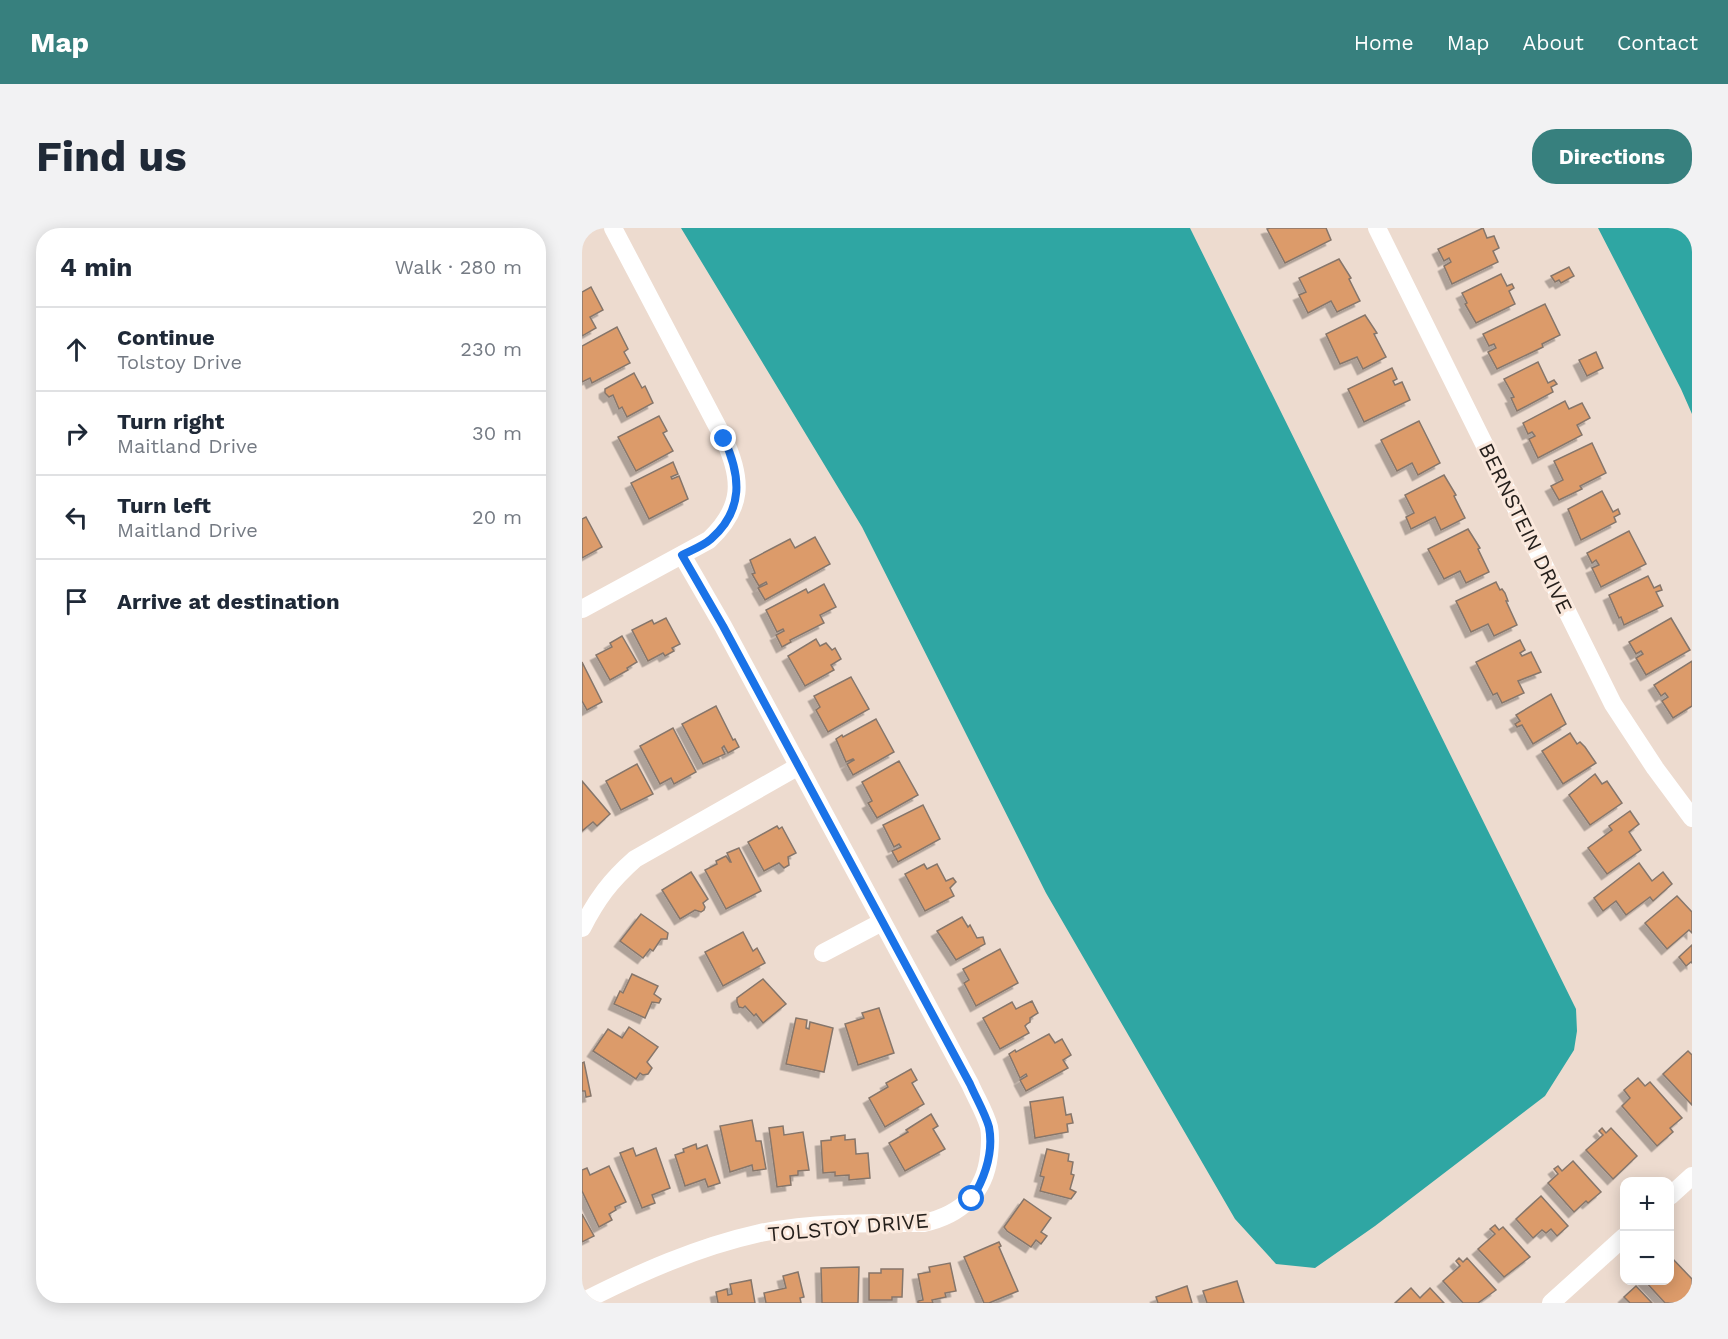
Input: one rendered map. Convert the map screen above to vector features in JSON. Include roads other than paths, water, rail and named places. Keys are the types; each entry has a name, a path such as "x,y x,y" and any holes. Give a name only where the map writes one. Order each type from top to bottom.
{"street":[{"path":"582,609 709,540 723,527 731,514 736,500 738,481 734,460 613,228"},
{"name":"BERNSTEIN DRIVE","path":"1377,228 1613,704 1655,768 1692,818"},
{"name":"TOLSTOY DRIVE","path":"582,1302 632,1276 686,1254 741,1238 822,1225 924,1223 939,1220 957,1211 972,1199 981,1185 988,1165 990,1143 988,1126 970,1084 799,766 682,555"},
{"path":"582,928 597,900 614,878 635,859 799,766"},
{"path":"823,953 882,922"},
{"path":"1674,1192 1692,1176"},
{"path":"1551,1303 1620,1241"}],"water":[{"path":"681,228 1190,228 1576,1009 1577,1031 1574,1050 1545,1096 1375,1226 1315,1268 1276,1264 1235,1219 1046,893 862,527"},
{"path":"1598,228 1692,228 1692,414 1681,389"}]}
